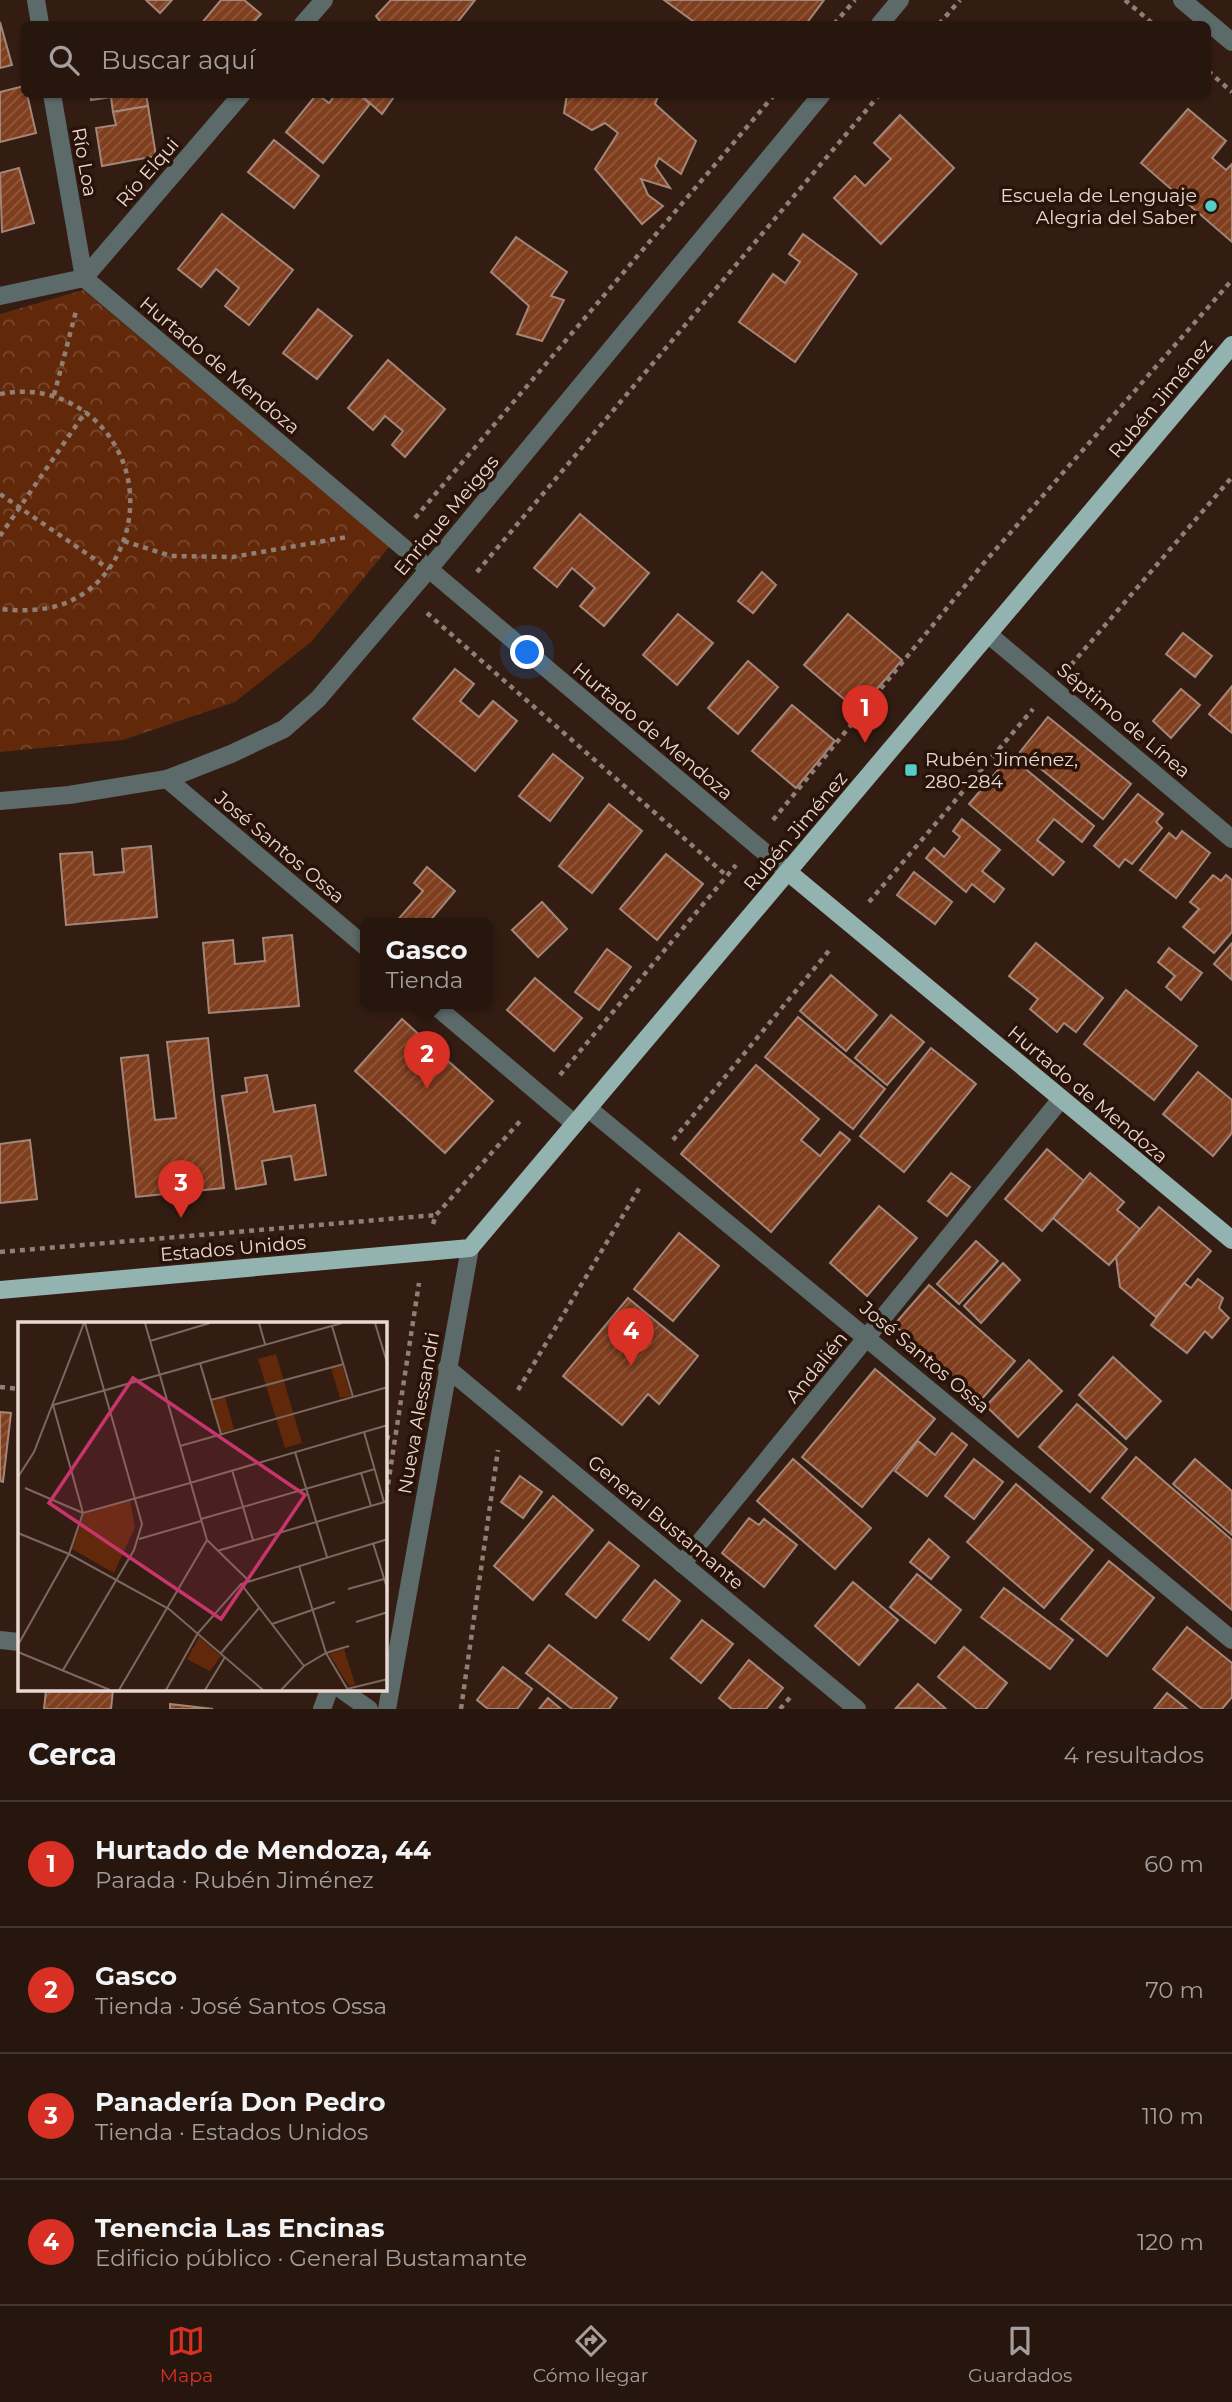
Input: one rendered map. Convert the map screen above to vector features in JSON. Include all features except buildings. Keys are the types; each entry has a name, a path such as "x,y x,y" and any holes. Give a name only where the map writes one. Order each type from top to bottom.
{"main road":[{"name":"Rubén Jiménez","path":"471,1248 1232,345"},
{"name":"Hurtado de Mendoza","path":"788,872 1232,1240"},
{"name":"Estados Unidos","path":"0,1290 471,1248"}],"street":[{"path":"36,0 40,21"},
{"path":"306,21 324,0"},
{"path":"882,21 900,0"},
{"path":"1182,0 1207,21"},
{"path":"1211,24 1232,42"},
{"name":"Río Loa","path":"53,98 85,278"},
{"name":"Río Elqui","path":"85,278 239,98"},
{"name":"Enrique Meiggs","path":"0,801 69,795 166,779 285,729 318,699 429,569 819,98"},
{"path":"0,296 85,278"},
{"name":"Hurtado de Mendoza","path":"85,278 788,872"},
{"name":"Séptimo de Línea","path":"988,634 1232,839"},
{"name":"José Santos Ossa","path":"166,779 360,942"},
{"path":"439,1009 575,1124"},
{"name":"Andalién","path":"682,1564 1061,1099"},
{"name":"José Santos Ossa","path":"589,1109 1232,1640"},
{"name":"Nueva Alessandri","path":"387,1709 471,1248"},
{"name":"General Bustamante","path":"447,1368 857,1709"},
{"path":"0,1640 18,1642"},
{"path":"322,1709 328,1692"},
{"path":"345,1692 369,1709"}],"path":[{"path":"837,21 855,0"},
{"path":"942,21 960,0"},
{"path":"1125,0 1150,21"},
{"path":"1211,74 1232,92"},
{"path":"124,541 172,556 233,557 386,533 416,518 772,98"},
{"path":"435,621 460,596 487,559 877,98"},
{"path":"54,395 85,278"},
{"path":"387,1491 424,1253 436,1215 542,1097 983,564 1232,280"},
{"path":"0,394 18,390 54,395 86,411 111,437 128,470 132,505 124,541 109,569 85,592 55,606 23,612 0,609"},
{"path":"0,536 86,411"},
{"path":"461,1709 503,1415 654,1163 850,924 1232,477"},
{"path":"0,494 109,569"},
{"path":"406,595 727,876"},
{"path":"0,1252 436,1215"},
{"path":"0,1387 18,1390"},
{"path":"387,1437 395,1438"}],"green space":[{"path":"83,290 390,546 311,642 235,702 123,740 0,752 0,314"}],"place":[{"name":"Escuela de Lenguaje Alegria del Saber","path":"1211,206"},
{"name":"Hurtado de Mendoza, 44","path":"865,743"},
{"name":"Rubén Jiménez, 280-284","path":"911,770"},
{"name":"Gasco","path":"427,1089"},
{"name":"Panadería Don Pedro","path":"181,1218"},
{"name":"Tenencia Las Encinas","path":"631,1366"}]}
